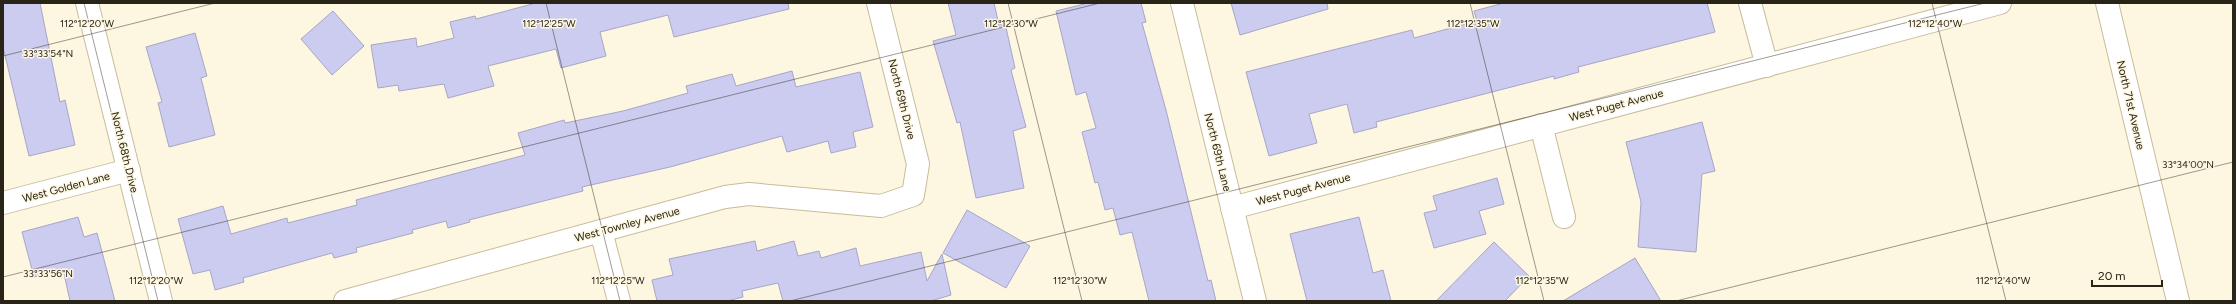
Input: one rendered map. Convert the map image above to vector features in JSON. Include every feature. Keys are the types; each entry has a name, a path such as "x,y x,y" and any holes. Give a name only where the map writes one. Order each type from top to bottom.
{"street":[{"name":"North 68th Drive","path":"87,3 161,301"},
{"name":"North 69th Drive","path":"878,3 918,164 913,195"},
{"name":"North 69th Lane","path":"1182,3 1255,301"},
{"path":"1750,3 1768,66"},
{"name":"West Puget Avenue","path":"1232,208 2000,3"},
{"name":"North 71st Avenue","path":"2107,3 2178,301"},
{"path":"1541,125 1564,217"},
{"name":"West Golden Lane","path":"3,204 129,170"},
{"name":"West Townley Avenue","path":"345,301 733,196 749,194 881,206 913,195"},
{"path":"601,231 619,301"}],"building":[{"path":"3,3 40,3 60,102 65,100 75,145 29,156 3,47"},
{"path":"536,3 788,3 789,9 674,37 668,15 600,32 606,56 561,68 556,49 488,66 494,86 448,98 444,84 399,91 398,85 378,88 371,45 416,38 417,47 454,38 450,22 475,16 476,19"},
{"path":"948,3 994,3 999,25 1005,23 1015,68 1011,70 1026,127 1013,131 1024,188 976,198 960,122 957,123 933,41 956,35"},
{"path":"1088,3 1141,3 1146,22 1142,23 1166,110 1208,281 1211,280 1216,301 1149,301 1132,232 1120,235 1113,208 1105,210 1098,182 1095,183 1082,132 1096,128 1086,92 1076,95 1056,11"},
{"path":"1231,3 1327,3 1328,9 1240,35"},
{"path":"1504,3 1707,3 1715,32 1578,67 1579,72 1554,79 1554,76 1376,122 1377,127 1354,133 1347,104 1309,114 1317,143 1269,156 1246,72 1412,30 1414,38 1477,21 1474,11"},
{"path":"333,11 364,46 332,75 301,39"},
{"path":"195,33 207,76 201,78 215,135 169,147 158,103 162,102 146,47"},
{"path":"792,71 796,87 860,72 873,127 853,132 856,147 831,153 828,141 787,152 782,136 670,167 582,187 583,191 469,220 470,222 448,228 446,221 412,230 413,233 356,248 357,252 334,258 332,253 243,278 244,282 215,290 210,270 193,274 178,219 223,206 231,234 287,218 288,223 357,205 356,200 525,155 518,133 564,120 565,123 623,111 688,93 686,86 732,74 736,86"},
{"path":"1702,122 1715,171 1702,174 1696,252 1638,247 1641,202 1626,142"},
{"path":"1497,178 1504,204 1479,211 1486,234 1434,248 1424,213 1437,210 1433,196"},
{"path":"967,210 1030,246 1006,288 943,253"},
{"path":"78,217 84,237 97,233 115,301 70,301 63,269 34,277 22,232"},
{"path":"1359,217 1373,273 1383,270 1391,301 1307,301 1290,234"},
{"path":"755,241 757,251 794,241 798,256 819,251 821,258 856,248 860,266 921,252 927,281 942,254 951,295 931,301 783,301 778,283 742,291 743,297 727,301 657,301 652,280 673,275 669,259"},
{"path":"1494,242 1529,276 1505,301 1436,301"},
{"path":"1635,258 1661,301 1563,301"}]}
